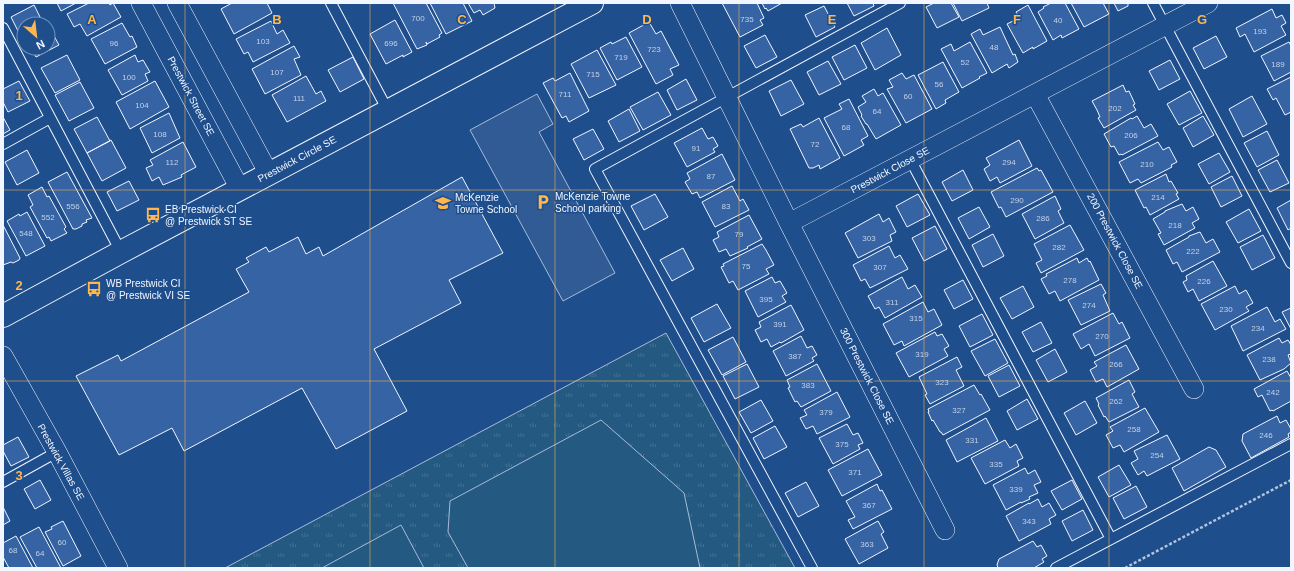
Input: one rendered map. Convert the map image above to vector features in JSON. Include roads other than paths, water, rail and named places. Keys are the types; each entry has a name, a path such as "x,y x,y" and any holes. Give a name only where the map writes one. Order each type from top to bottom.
{"street":[{"name":"Prestwick Street SE","path":"141,3 240,189"},
{"path":"177,3 269,174"},
{"name":"Prestwick Circle SE","path":"3,316 592,3"},
{"path":"680,3 789,223"},
{"name":"Prestwick Close SE","path":"789,223 1208,3"},
{"name":"200 Prestwick Close SE","path":"1035,94 1194,389"},
{"name":"300 Prestwick Close SE","path":"789,223 945,530"},
{"name":"Prestwick Villas SE","path":"3,356 57,452 118,568"}],"lane":[{"path":"331,3 388,111"},
{"path":"812,568 595,169 900,3"},
{"path":"1153,3 1291,263"},
{"path":"3,28 121,252"},
{"path":"3,144 50,118"},
{"path":"910,159 1111,539"},
{"path":"1056,568 1291,444"},
{"path":"3,482 57,452"}],"place":[{"name":"McKenzie Towne School parking","path":"543,202"},
{"name":"McKenzie Towne School","path":"443,203"},
{"name":"EB Prestwick CI @ Prestwick ST SE","path":"153,215"},
{"name":"WB Prestwick CI @ Prestwick VI SE","path":"94,289"}]}
